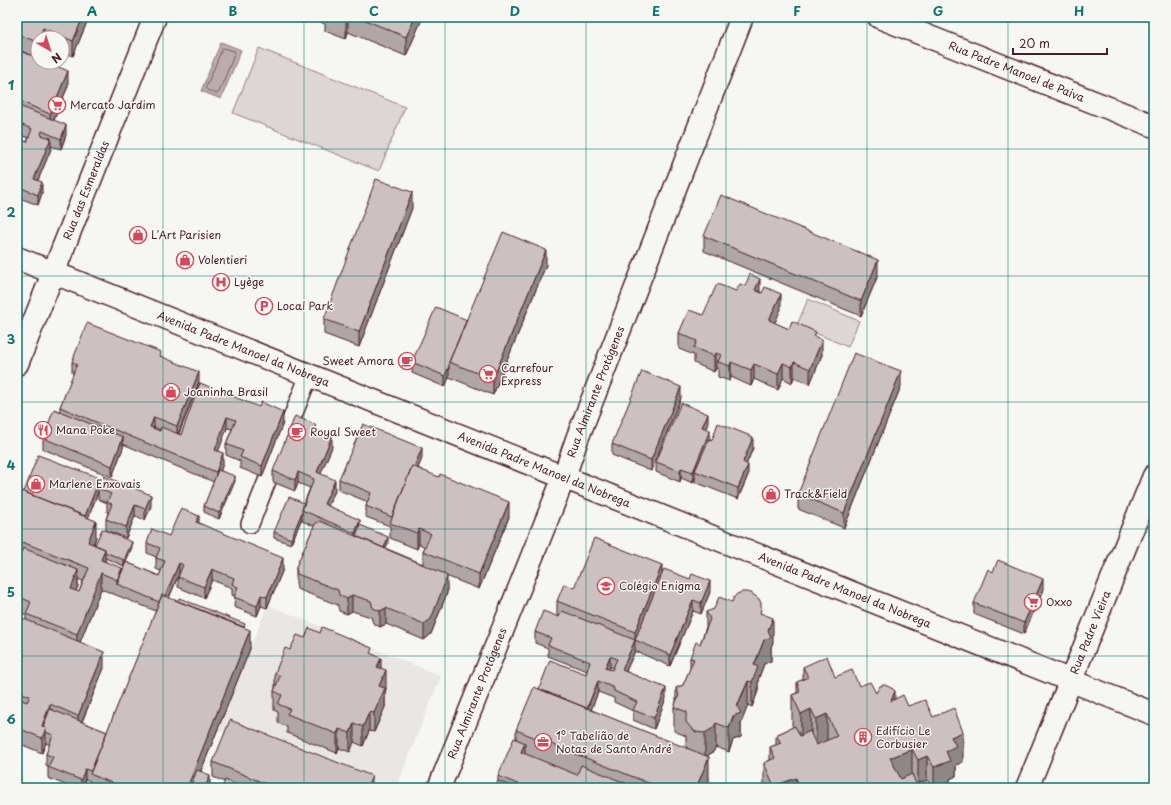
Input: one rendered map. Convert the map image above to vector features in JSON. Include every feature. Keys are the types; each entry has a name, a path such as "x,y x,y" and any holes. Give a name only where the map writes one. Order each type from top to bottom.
{"street":[{"name":"Rua das Esmeraldas","path":"17,364 155,17"},
{"name":"Rua Almirante Protógenes","path":"439,788 564,477 577,439 742,17"},
{"name":"Rua Padre Manoel de Paiva","path":"879,17 1154,126"},
{"name":"Avenida Padre Manoel da Nobrega","path":"17,258 1154,714"},
{"name":"Rua Padre Vieira","path":"1027,788 1154,476"}],"lane":[{"path":"250,524 309,375"}],"shaded area":[{"path":"259,48 405,107 379,171 233,113"},
{"path":"808,299 859,321 848,347 797,325"},
{"path":"268,605 441,676 396,788 364,788 217,730"}],"water":[{"path":"221,42 241,50 221,99 201,91"}],"building":[{"path":"17,17 83,17 73,41 70,40 70,30 48,30 43,28 42,30 30,30 30,39 17,34"},
{"path":"339,17 347,17 346,20"},
{"path":"358,17 415,17 406,37"},
{"path":"17,50 30,55 30,70 68,71 50,114 17,100"},
{"path":"17,105 66,125 61,139 42,131 41,135 51,138 34,179 42,182 38,195 17,186 17,138 27,142 32,129 17,123"},
{"path":"376,179 412,192 359,332 324,319"},
{"path":"721,195 878,260 861,301 704,236"},
{"path":"503,232 546,250 493,379 449,362"},
{"path":"750,274 760,279 755,290 762,293 765,287 781,294 769,320 789,329 792,321 816,332 814,336 822,340 810,369 794,362 792,367 783,363 778,374 754,364 751,370 731,362 730,366 718,362 721,355 716,353 714,356 694,348 697,341 679,333 689,310 703,315 717,284 736,291 740,284 745,286"},
{"path":"436,307 467,320 449,362 445,376 412,362"},
{"path":"87,323 161,352 160,356 199,372 177,426 154,417 150,427 160,431 161,427 181,435 200,383 259,407 261,402 283,412 262,466 240,457 243,451 226,444 236,420 227,417 215,450 223,453 216,472 60,407 77,364 72,362"},
{"path":"854,353 901,371 844,513 798,494"},
{"path":"642,371 681,387 651,460 612,444"},
{"path":"681,403 708,414 702,427 710,430 693,472 681,468 680,471 656,462"},
{"path":"54,409 123,437 112,466 43,438"},
{"path":"295,416 316,425 314,429 332,436 317,472 335,480 324,504 360,520 355,533 302,510 314,479 298,472 295,480 273,471"},
{"path":"718,423 753,437 743,462 748,465 738,488 695,471 709,439 712,440"},
{"path":"363,424 422,448 414,467 412,466 392,517 366,506 371,493 339,479"},
{"path":"38,455 100,478 85,516 24,492"},
{"path":"412,466 439,477 440,474 509,502 479,574 423,551 431,534 419,529 417,533 390,523"},
{"path":"218,470 235,476 219,513 204,506"},
{"path":"104,476 151,495 145,509 135,505 126,527 106,519 112,504 107,502 111,494 98,488"},
{"path":"22,491 96,521 88,542 105,549 101,560 122,568 117,580 101,573 77,634 26,614 31,602 17,596 17,551 21,553 23,548 78,570 71,589 79,592 89,568 17,540 17,503"},
{"path":"289,497 304,503 291,539 274,532"},
{"path":"181,508 199,516 196,522 283,558 267,597 261,595 257,606 234,597 238,587 232,584 234,578 212,569 204,587 178,577 183,565 179,563 165,596 162,595 159,602 117,584 126,562 159,576 165,561 156,558 160,548 147,543 152,529 169,536"},
{"path":"320,521 445,574 447,577 431,619 424,624 386,608 380,611 373,608 371,601 352,595 347,599 339,595 338,590 297,574 296,567 315,524"},
{"path":"360,525 388,537 384,548 356,536"},
{"path":"102,529 132,542 124,560 105,552 105,549 95,545"},
{"path":"594,538 662,565 635,632 557,601 564,584 574,588"},
{"path":"998,560 1043,579 1024,623 974,603 988,569 993,572"},
{"path":"664,569 690,579 692,574 710,581 701,603 693,600 670,655 635,640"},
{"path":"742,592 751,593 759,599 761,603 760,613 773,618 768,630 771,637 764,640 754,665 758,667 752,682 748,681 737,706 741,713 733,716 729,728 716,723 713,728 705,733 696,732 686,722 687,712 674,707 679,695 676,688 683,685 694,659 690,658 696,642 700,644 710,619 706,612 714,609 719,597 732,602 737,594"},
{"path":"162,595 250,630 187,788 124,788 90,774"},
{"path":"179,598 245,624 244,627 178,601"},
{"path":"543,611 559,617 562,611 635,640 622,670 666,688 654,718 633,710 637,702 614,691 614,688 598,681 587,708 539,689 550,660 586,674 590,662 548,645 551,638 535,632","holes":["610,656 617,659 612,670 605,668"]},
{"path":"17,616 104,652 78,716 50,704 42,726 46,728 42,738 18,728 17,729 17,698 27,702 30,696 17,691"},
{"path":"322,627 372,648 370,653 381,658 377,667 386,670 379,686 385,688 374,713 369,712 363,727 354,723 350,733 339,729 337,734 287,714 290,709 278,704 282,695 274,691 280,676 275,673 285,648 290,650 297,635 305,638 309,628 320,633"},
{"path":"827,656 835,677 852,670 859,686 870,682 876,693 880,686 883,685 893,689 895,691 891,701 903,695 908,706 925,700 933,717 954,708 963,732 951,737 956,746 946,751 950,761 934,767 927,756 918,760 912,749 890,758 901,779 912,774 916,784 928,780 931,788 820,788 819,786 814,788 800,788 796,778 774,786 764,763 775,758 770,747 781,743 776,735 795,726 800,736 810,731 816,745 837,736 827,714 816,719 811,709 801,714 792,695 800,692 797,682 808,677 803,667"},
{"path":"534,687 709,757 696,788 661,788 516,730"},
{"path":"50,709 107,732 91,771 85,769 81,780 48,767 53,757 46,754 53,735 46,732 46,728 43,727"},
{"path":"230,720 372,776 367,788 276,788 213,762"},
{"path":"514,738 525,743 521,752 577,775 581,765 635,787 527,788 498,776"},
{"path":"197,770 210,775 205,788 190,788"},
{"path":"225,780 243,788 222,788"},
{"path":"498,781 516,788 495,788"}],"place":[{"name":"Mercato Jardim","path":"57,105"},
{"name":"L'Art Parisien","path":"138,235"},
{"name":"Volentieri","path":"185,260"},
{"name":"Lyège","path":"221,282"},
{"name":"Local Park","path":"264,306"},
{"name":"Sweet Amora","path":"407,361"},
{"name":"Carrefour Express","path":"488,374"},
{"name":"Joaninha Brasil","path":"171,392"},
{"name":"Mana Poke","path":"43,430"},
{"name":"Royal Sweet","path":"297,432"},
{"name":"Marlene Enxovais","path":"36,484"},
{"name":"Track&Field","path":"771,494"},
{"name":"Colégio Enigma","path":"606,586"},
{"name":"Oxxo","path":"1033,602"},
{"name":"Edifício Le Corbusier","path":"863,737"},
{"name":"1º Tabelião de Notas de Santo André","path":"543,742"}]}
